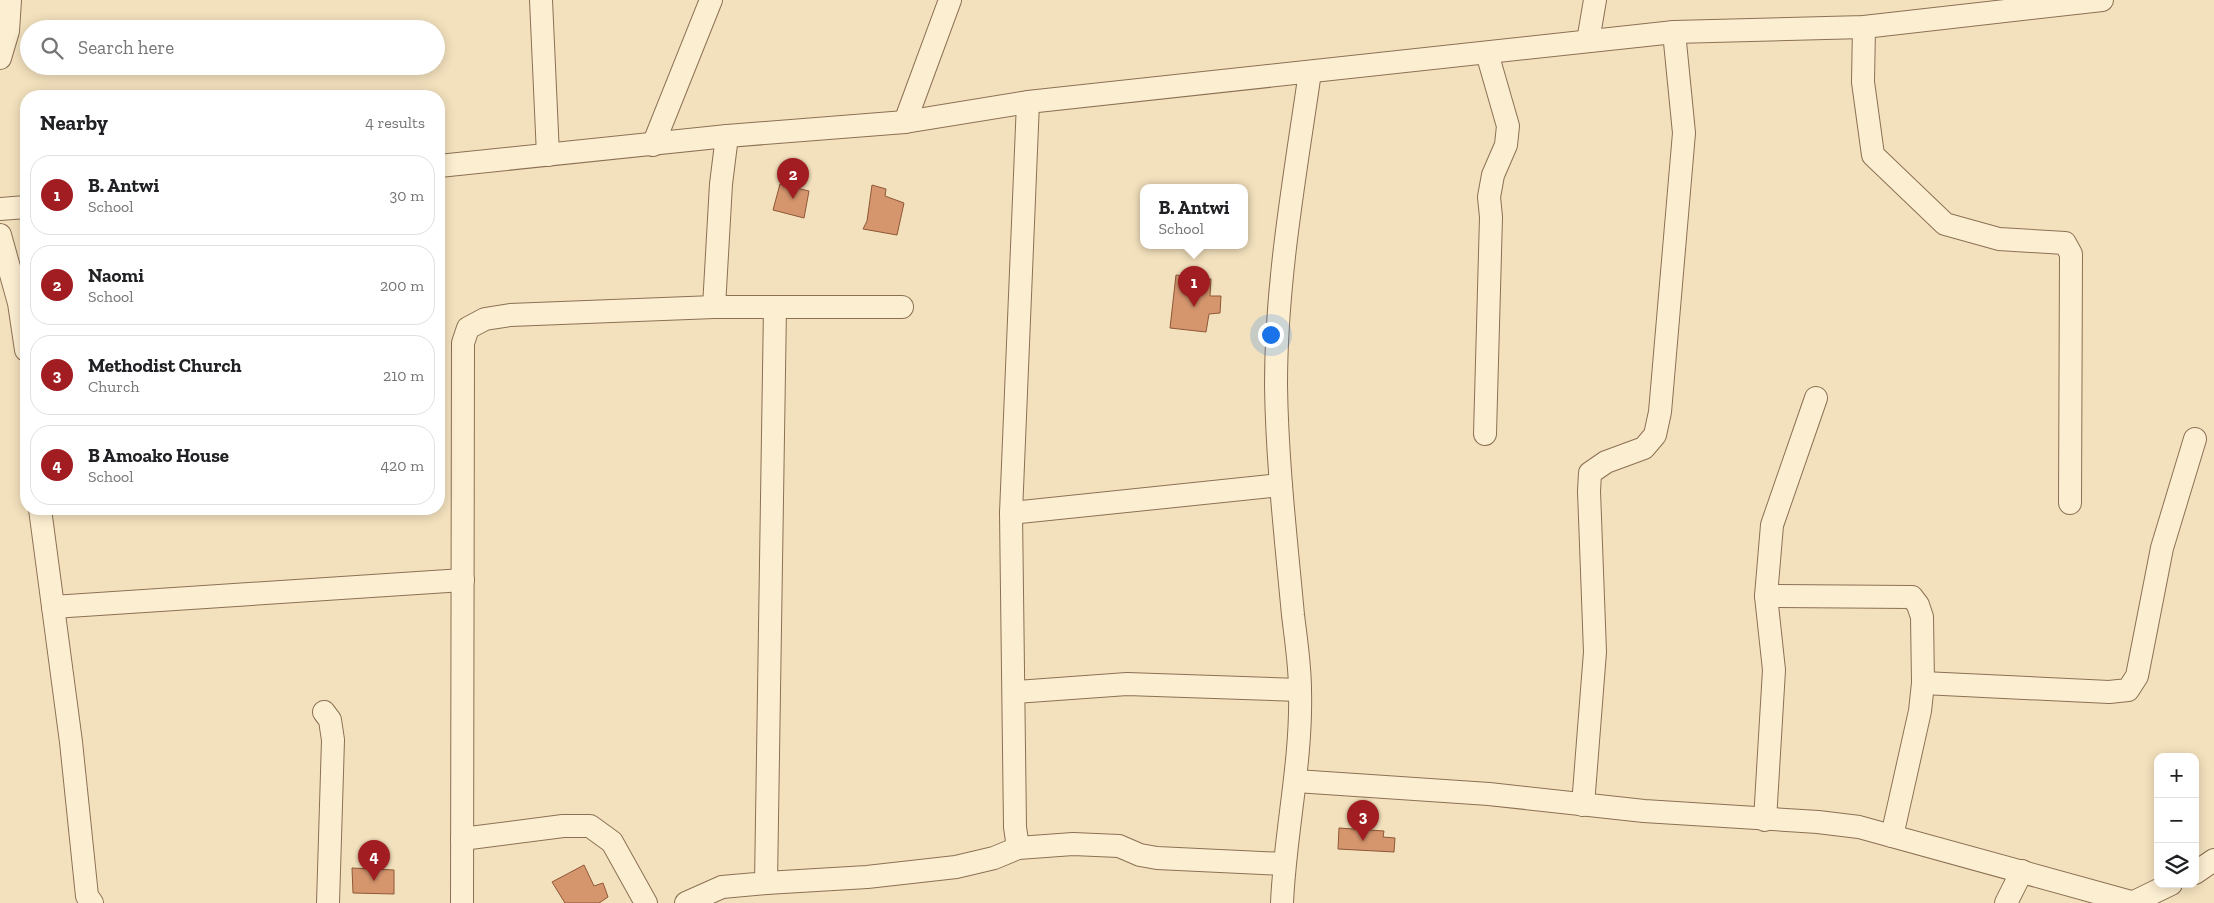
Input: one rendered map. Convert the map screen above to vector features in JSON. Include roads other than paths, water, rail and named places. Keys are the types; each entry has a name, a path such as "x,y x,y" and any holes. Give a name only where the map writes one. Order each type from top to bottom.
{"street":[{"path":"0,58 8,31 10,0"},
{"path":"541,0 548,155"},
{"path":"653,145 711,0"},
{"path":"905,122 950,0"},
{"path":"1588,41 1595,0"},
{"path":"445,165 727,136 905,122 1028,102 1674,32 1864,27 2102,0"},
{"path":"1864,27 1863,82 1873,155 1945,224 1999,239 2065,243 2072,254 2070,503"},
{"path":"1584,805 1595,652 1589,491 1590,473 1606,462 1644,448 1655,435 1660,412 1684,133 1674,32"},
{"path":"1486,434 1491,218 1489,197 1493,175 1506,145 1508,126 1487,53"},
{"path":"1282,903 1284,864 1296,781 1300,690 1281,485 1276,385 1279,309 1285,249 1310,72"},
{"path":"1018,848 1015,827 1012,513 1028,102"},
{"path":"714,307 727,136"},
{"path":"0,209 20,207"},
{"path":"0,235 20,310"},
{"path":"462,903 464,343 468,328 485,319 510,316 714,307 902,306"},
{"path":"766,882 775,307"},
{"path":"1765,820 1774,670 1766,596 1772,525 1816,398"},
{"path":"1923,683 2109,692 2128,690 2138,676 2162,548 2195,439"},
{"path":"1012,513 1281,485"},
{"path":"41,515 71,742 87,896 92,903"},
{"path":"53,607 463,580"},
{"path":"1766,596 1912,597 1918,605 1922,617 1923,683 1920,711 1892,836"},
{"path":"1014,692 1127,684 1300,690"},
{"path":"324,712 330,720 334,740 328,903"},
{"path":"1296,781 1489,794 1584,805 1765,820 1818,822 1859,827 2134,902 2163,888"},
{"path":"462,839 563,826 590,826 612,842 646,903"},
{"path":"686,903 722,887 766,882 867,877 956,867 994,858 1018,848 1073,844 1119,846 1140,855 1157,858 1284,864"},
{"path":"2199,870 2214,860"},
{"path":"2006,903 2022,871"}],"place":[{"name":"Naomi","path":"793,199"},
{"name":"B. Antwi","path":"1194,307"},
{"name":"Methodist Church","path":"1363,841"},
{"name":"B Amoako House","path":"374,881"}]}
